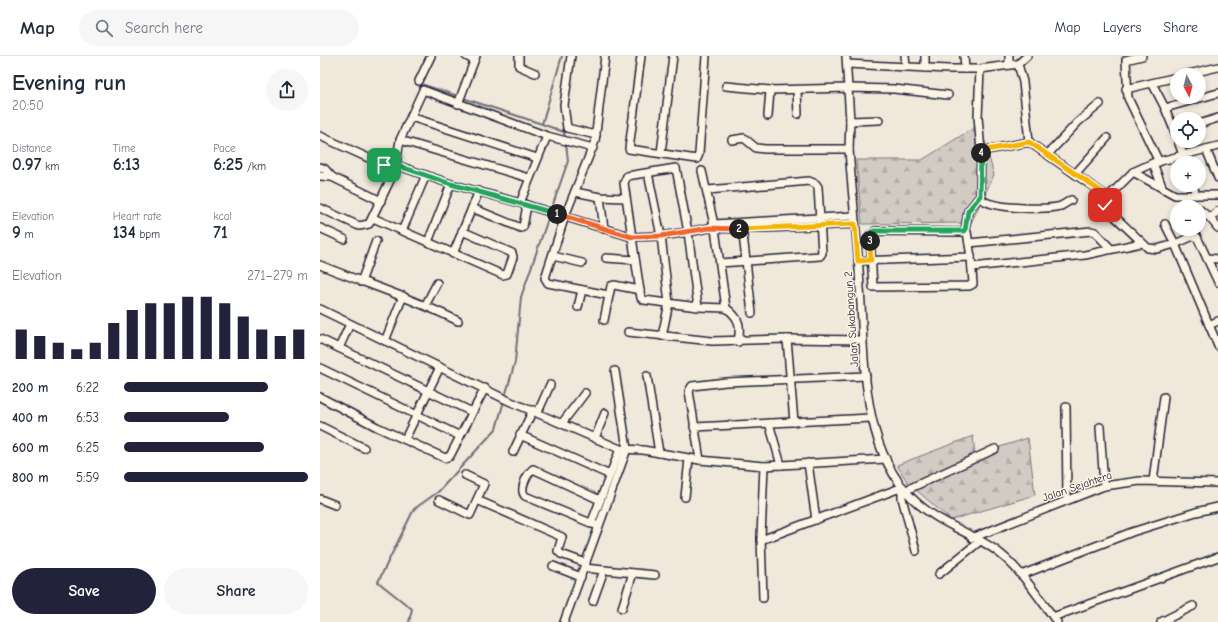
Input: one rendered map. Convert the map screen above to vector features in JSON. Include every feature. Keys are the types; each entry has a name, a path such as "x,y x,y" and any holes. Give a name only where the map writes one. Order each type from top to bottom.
{"street":[{"path":"419,81 431,56"},
{"path":"460,99 475,58 466,56"},
{"path":"519,56 519,66 535,73"},
{"path":"571,56 564,105 567,128 596,135"},
{"path":"605,56 596,135 575,192 563,216 553,256 545,278 547,282 608,295"},
{"path":"641,56 629,148 697,159 699,158 706,56"},
{"path":"661,153 673,56"},
{"name":"Jalan Sukabangun 2","path":"846,56 850,121 849,149 866,376 871,418 886,459 911,497 931,514 972,538 980,541 1001,555 1021,575 1055,619"},
{"path":"905,56 906,67"},
{"path":"925,56 925,68"},
{"path":"964,56 965,69"},
{"path":"1009,56 1009,65"},
{"path":"847,64 980,69 1018,64 1027,56"},
{"path":"1142,56 1126,58 1126,89 1156,163 1163,189"},
{"path":"1018,64 1023,82 1029,142"},
{"path":"1206,70 1218,67"},
{"path":"980,69 978,117 981,151 980,196 983,201 989,204 1011,208 1053,207 1072,200"},
{"path":"1126,89 1170,79"},
{"path":"1152,83 1170,119"},
{"path":"726,86 770,90 848,88 894,89 948,95"},
{"path":"320,208 359,226 366,226 373,218 395,167 400,140 423,90 460,99 547,136 591,148"},
{"path":"768,116 770,90"},
{"path":"797,90 798,114"},
{"path":"1165,108 1218,93"},
{"path":"1048,154 1074,126 1100,104"},
{"path":"411,117 537,158"},
{"path":"1206,122 1218,118"},
{"path":"850,121 879,120"},
{"path":"320,136 395,167 632,237 661,236 713,227 820,227 855,224"},
{"path":"472,208 521,228 523,227 529,178 547,136"},
{"path":"732,140 744,138 756,148 764,149 849,149"},
{"path":"1075,174 1107,138"},
{"path":"400,140 529,178"},
{"path":"981,151 1029,142 1108,196"},
{"path":"1218,146 1156,163 1134,172 1108,196 1105,203 1106,208 1141,243 1153,250 1176,244 1196,236 1218,282"},
{"path":"1181,148 1184,155"},
{"path":"1206,149 1218,178"},
{"path":"320,167 325,169 332,177"},
{"path":"698,307 688,232 676,168 625,178 625,198 640,296 644,300 698,307 726,308 734,313 740,323 738,342"},
{"path":"702,171 708,190 726,308"},
{"path":"1134,172 1170,193 1182,196 1218,195"},
{"path":"648,173 661,236 669,303 662,336"},
{"path":"402,231 426,175"},
{"path":"320,176 332,177 381,201"},
{"path":"708,190 813,182 818,187 822,253 820,256 720,263"},
{"path":"428,242 451,184"},
{"path":"453,254 479,191"},
{"path":"575,192 600,197 625,198"},
{"path":"860,288 970,286 973,284 968,234 965,231 968,211 980,196"},
{"path":"1182,196 1187,200"},
{"path":"600,197 604,229"},
{"path":"1210,218 1218,211"},
{"path":"1206,215 1218,228"},
{"path":"742,226 854,216"},
{"path":"373,218 503,275 507,274 513,257 512,253 462,232"},
{"path":"1165,224 1176,244 1218,346"},
{"path":"742,226 752,314"},
{"path":"320,228 344,239"},
{"path":"873,287 870,235 873,231 965,231"},
{"path":"969,243 1091,231 1095,232 1111,249"},
{"path":"361,282 376,241"},
{"path":"972,267 1085,254 1141,243"},
{"path":"553,256 582,263"},
{"path":"858,261 971,257"},
{"path":"606,258 635,260"},
{"path":"1207,258 1218,259"},
{"path":"320,266 361,282 426,304 458,321"},
{"path":"426,304 437,283"},
{"path":"604,320 610,287 614,285 640,290"},
{"path":"578,308 582,290"},
{"path":"385,341 403,296"},
{"path":"320,310 485,388 509,401 624,449 643,450 689,459 764,466 886,459"},
{"path":"1210,325 1218,321"},
{"path":"339,348 350,324"},
{"path":"628,332 712,341 738,342 787,339 863,340"},
{"path":"320,339 472,412"},
{"path":"787,339 794,422"},
{"path":"405,439 440,367"},
{"path":"320,368 460,436"},
{"path":"595,525 624,449 615,371"},
{"path":"647,376 659,453"},
{"path":"700,460 689,391 692,386 726,382 866,376"},
{"path":"513,452 520,435 550,385"},
{"path":"320,397 446,458 450,456 485,388"},
{"path":"562,423 585,393"},
{"path":"1153,481 1164,397"},
{"path":"1066,407 1067,500"},
{"path":"595,438 605,412"},
{"path":"694,427 871,418"},
{"path":"769,424 781,464"},
{"path":"320,426 364,448"},
{"path":"1100,427 1104,486"},
{"path":"520,435 610,475"},
{"path":"564,622 585,566 600,500 610,475 624,449"},
{"path":"761,540 904,488 995,449"},
{"path":"685,497 689,459"},
{"path":"808,463 816,520"},
{"path":"763,598 761,540 764,466"},
{"path":"595,525 525,496 523,490 524,484 533,469 600,500"},
{"path":"439,500 470,515 484,484 465,475"},
{"name":"Jalan Sejahtera","path":"972,538 1104,486 1127,482 1153,481 1218,483"},
{"path":"904,488 902,498 916,551"},
{"path":"320,499 335,505"},
{"path":"477,500 562,537 558,551 585,566 604,570 655,575"},
{"path":"1021,575 1132,532 1184,515 1218,507"},
{"path":"940,574 980,541"},
{"path":"1055,619 1218,557"},
{"path":"553,566 581,577"},
{"path":"593,601 604,570"},
{"path":"622,608 633,573"},
{"path":"1161,622 1193,606"}],"green space":[{"path":"980,124 994,175 971,223 862,224 856,160 922,160"},
{"path":"973,436 975,455 1028,438 1035,495 951,520 908,483 897,465"}],"waterway":[{"path":"562,56 542,124 564,132 565,138"},
{"path":"424,85 458,96"},
{"path":"463,98 542,124"},
{"path":"505,397 515,362 521,297 568,161 566,143"},
{"path":"409,622 412,609 378,582 414,509 438,492 496,429 504,401"}],"route":[{"path":"384,165 395,170 396,165 451,184 632,237 661,236 709,228 743,229 820,227 855,224 858,261 871,260 870,235 873,231 965,231 968,211 980,196 981,151 1029,142 1048,154 1085,182 1108,196 1105,205"}]}
